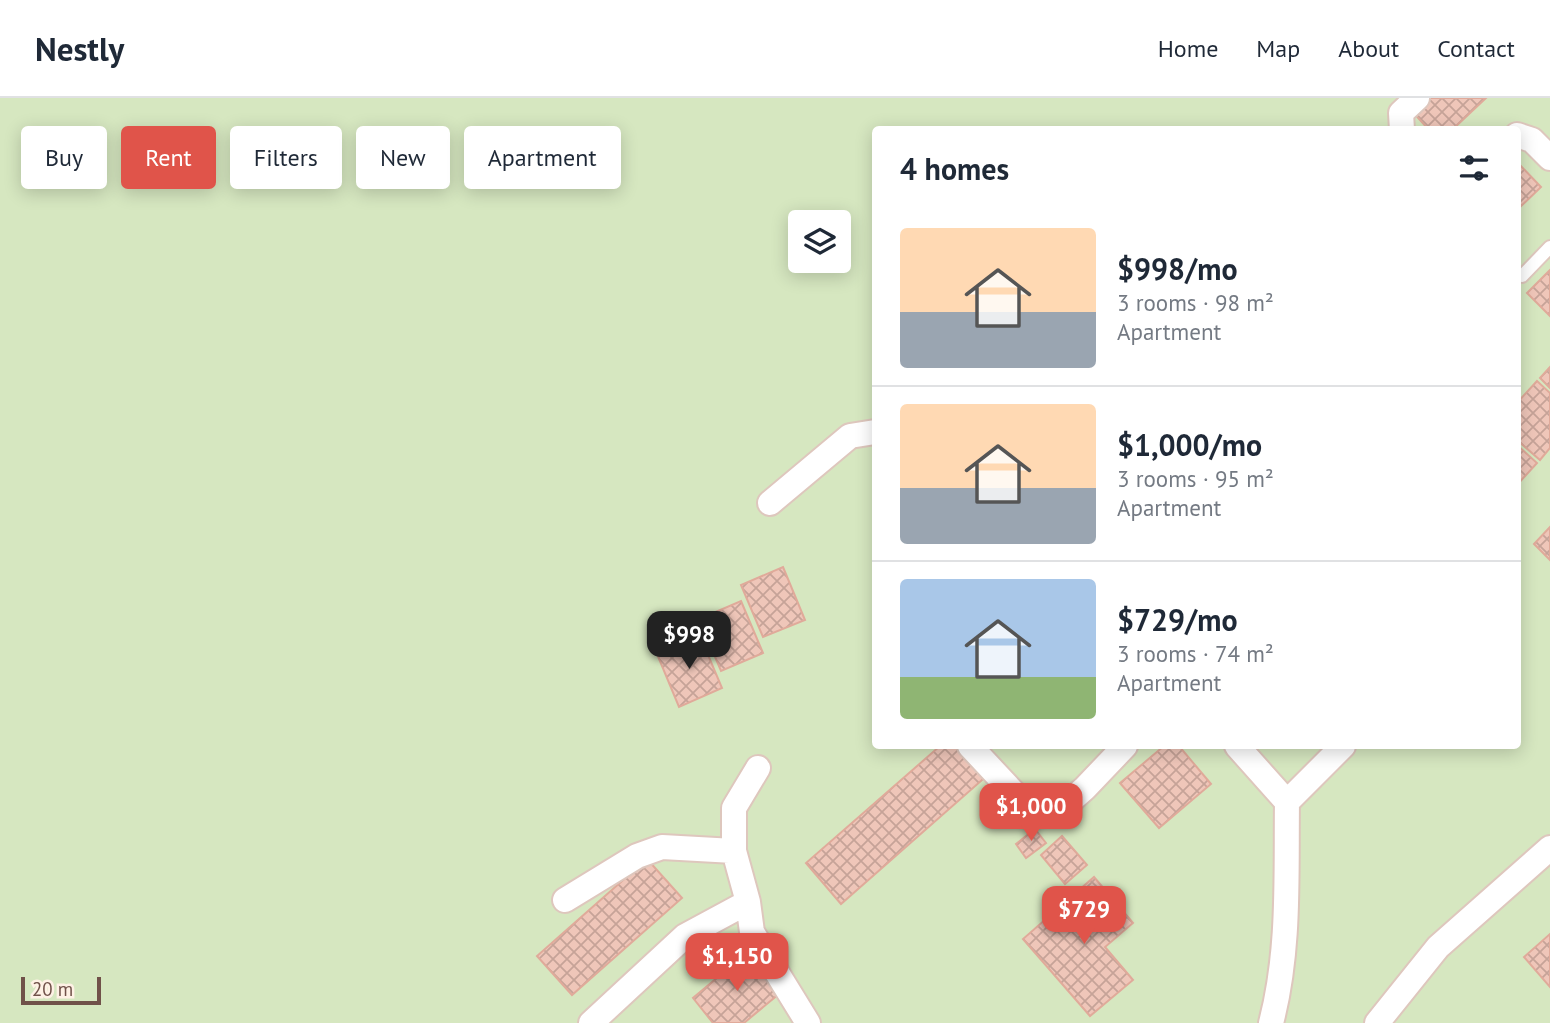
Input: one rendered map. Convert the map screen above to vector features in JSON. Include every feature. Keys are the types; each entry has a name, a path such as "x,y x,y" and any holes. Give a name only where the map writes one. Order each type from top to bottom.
{"street":[{"path":"1402,126 1401,113 1417,98"},
{"path":"1521,136 1532,140 1550,158"},
{"path":"770,503 850,436 872,432"},
{"path":"973,749 1027,807 1059,811 1122,749"},
{"path":"1240,749 1287,802 1285,939 1277,1002 1271,1023"},
{"path":"1287,802 1340,749"},
{"path":"758,768 734,808 734,850 748,902 752,932 808,1023"},
{"path":"565,900 638,856 662,847 734,850"},
{"path":"1377,1023 1438,947 1550,848"},
{"path":"591,1023 685,936 748,902"}],"lane":[{"path":"1522,276 1550,247"}],"green space":[{"path":"0,98 1550,98 1550,1023 0,1023"}],"building":[{"path":"1425,98 1486,98 1456,126 1425,126 1411,110"},
{"path":"1521,166 1541,187 1521,206"},
{"path":"1550,270 1550,316 1527,293"},
{"path":"1550,367 1550,388 1540,378"},
{"path":"1537,381 1550,393 1550,448 1540,460 1521,443 1521,399"},
{"path":"1521,449 1537,463 1521,481"},
{"path":"1550,527 1550,560 1534,544"},
{"path":"783,567 805,620 763,637 741,585"},
{"path":"741,601 763,653 721,671 699,619"},
{"path":"700,636 722,688 679,707 657,654"},
{"path":"937,749 968,749 990,773 841,904 806,863"},
{"path":"1160,749 1182,749 1211,784 1159,828 1120,783"},
{"path":"1035,829 1046,843 1026,858 1016,844"},
{"path":"1062,836 1087,865 1065,884 1041,855"},
{"path":"647,859 682,898 572,995 537,956"},
{"path":"1094,877 1133,923 1105,947 1133,980 1090,1016 1023,939"},
{"path":"1550,934 1550,987 1524,957"},
{"path":"747,953 780,993 744,1023 713,1023 693,998"}]}
